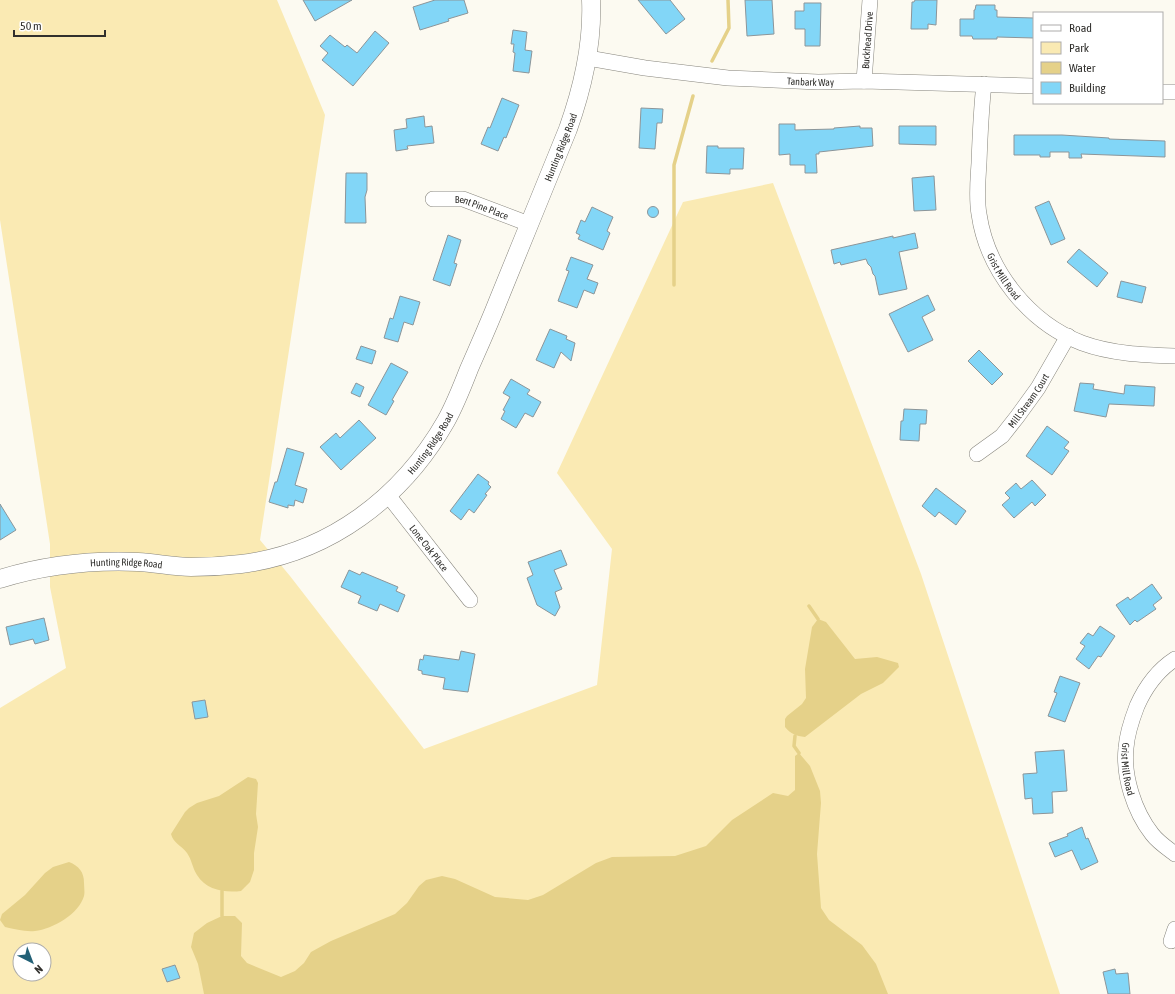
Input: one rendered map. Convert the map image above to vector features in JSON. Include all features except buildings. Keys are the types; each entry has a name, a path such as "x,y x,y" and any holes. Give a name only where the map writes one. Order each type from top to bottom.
{"street":[{"name":"Hunting Ridge Road","path":"0,579 36,570 80,563 139,562 204,567 223,566 290,554 336,533 357,520 400,484 422,458 446,420 464,382 530,224 577,104 588,58 592,18 591,0"},
{"name":"Buckhead Drive","path":"864,81 870,0"},
{"name":"Tanbark Way","path":"588,58 645,68 728,78 818,82 864,81 1033,86"},
{"name":"Grist Mill Road","path":"984,84 977,191 979,214 984,238 993,262 1006,283 1041,319 1068,336 1083,343 1130,354 1175,356"},
{"path":"1163,92 1175,92"},
{"name":"Bent Pine Place","path":"433,199 463,198 530,224"},
{"name":"Mill Stream Court","path":"977,454 1002,436 1017,417 1038,388 1068,336"},
{"name":"Lone Oak Place","path":"388,495 470,600"},
{"name":"Grist Mill Road","path":"1175,659 1167,664 1153,680 1141,698 1131,721 1128,734 1125,768 1130,790 1152,834 1175,854"}],"green space":[{"path":"0,0 277,0 325,115 260,540 290,576 424,749 597,685 612,549 557,473 683,202 773,183 921,574 1060,994 0,994 0,708 66,668 50,587 50,544 0,220"}],"water":[{"path":"818,619 826,622 855,659 877,657 898,663 899,667 883,683 861,694 805,737 796,735 789,731 785,727 785,719 802,704 806,698 805,669 812,627"},
{"path":"799,753 810,766 820,791 821,803 817,854 821,908 829,920 862,945 876,964 888,994 204,994 198,964 191,947 194,933 207,923 222,916 235,916 242,923 241,956 247,963 281,977 295,971 304,963 311,952 331,941 395,914 407,903 419,886 426,880 442,876 455,879 495,897 528,900 543,895 596,863 612,857 675,856 706,846 732,820 773,793 788,796 795,790 795,756"},
{"path":"248,777 256,779 258,783 256,814 258,827 254,853 254,870 250,882 241,891 222,891 205,884 201,880 195,872 187,853 174,840 171,834 189,808 197,803 219,796"},
{"path":"69,862 76,865 84,879 84,896 77,909 64,920 42,930 28,931 5,927 0,920 2,914 25,895 45,873 53,867"}],"waterway":[{"path":"712,61 729,28 728,0"},
{"path":"674,285 674,165 693,96"},
{"path":"809,606 818,619"},
{"path":"795,736 794,746 799,753"},
{"path":"222,891 222,916"}]}
